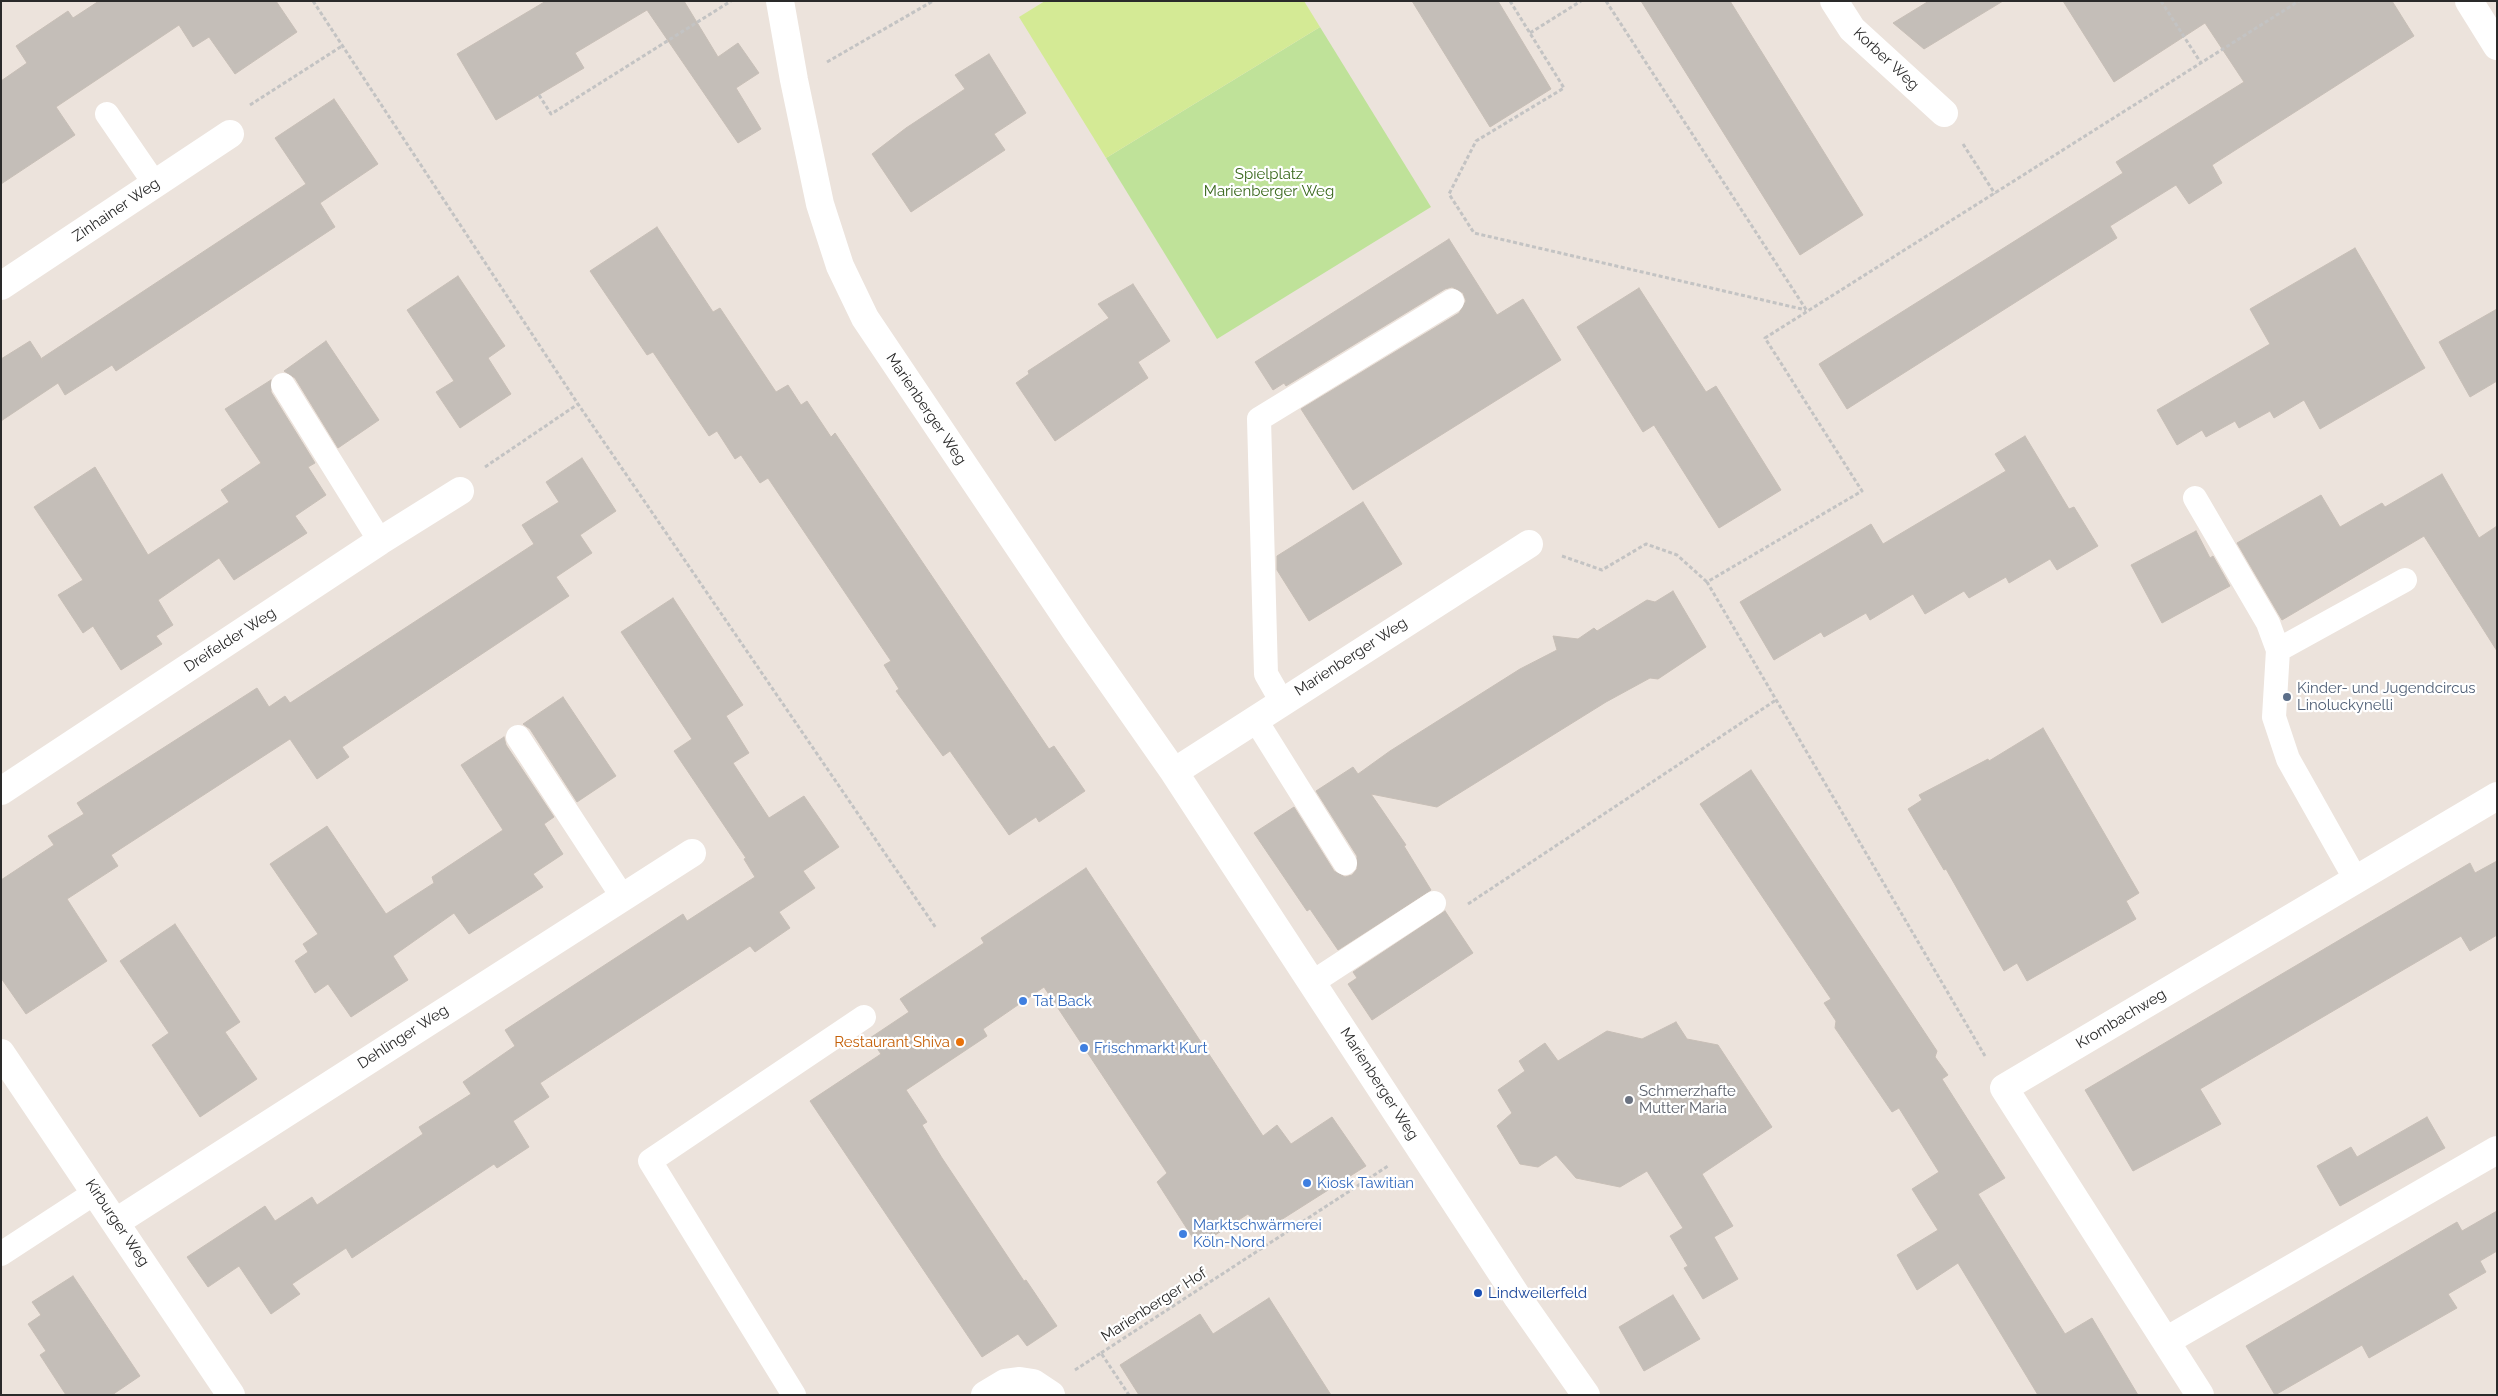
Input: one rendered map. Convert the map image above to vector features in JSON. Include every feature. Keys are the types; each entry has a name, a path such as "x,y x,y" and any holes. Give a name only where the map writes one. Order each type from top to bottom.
{"street":[{"name":"Marienberger Weg","path":"780,1 794,80 820,204 840,266 865,318 1070,624 1174,772 1420,1145 1518,1298 1586,1395"},
{"name":"Korber Weg","path":"1834,1 1852,29 1944,112"},
{"path":"2469,1 2497,46"},
{"name":"Zinhainer Weg","path":"1,286 230,134"},
{"name":"Dreifelder Weg","path":"1,791 380,541 460,491"},
{"name":"Marienberger Weg","path":"1174,772 1529,544"},
{"name":"Krombachweg","path":"2004,1088 2497,796"},
{"name":"Dehlinger Weg","path":"116,1222 622,896 692,853"},
{"name":"Kirburger Weg","path":"1,1053 231,1395"},
{"path":"2004,1088 2200,1395"},
{"path":"2166,1341 2497,1150"},
{"path":"985,1395 1006,1383 1020,1380 1033,1383 1048,1392"}],"lane":[{"path":"107,114 155,184"},
{"path":"1282,702 1266,674 1259,419 1452,301"},
{"path":"283,385 380,541"},
{"path":"2195,498 2268,623 2278,650 2274,717 2288,759 2356,880"},
{"path":"2278,650 2405,580"},
{"path":"1255,719 1344,863"},
{"path":"518,737 622,896"},
{"path":"1313,982 1434,903"},
{"path":"794,1395 650,1161 864,1017"},
{"path":"1,1254 96,1192"}],"path":[{"path":"313,1 578,404 936,928"},
{"path":"539,95 551,114 732,1"},
{"path":"794,80 932,1"},
{"path":"1510,1 1564,88 1476,141 1449,194 1474,233 1807,311"},
{"path":"1530,34 1581,1"},
{"path":"1606,1 1807,311"},
{"path":"2162,1 2201,63"},
{"path":"1707,582 1862,491 1765,338 2299,1"},
{"path":"230,134 244,108 342,46"},
{"path":"1944,112 1995,194"},
{"path":"460,491 477,472 578,404"},
{"path":"1529,544 1602,570 1646,544 1678,555 1707,582 2004,1088"},
{"path":"1434,903 1465,906 1776,700"},
{"name":"Marienberger Hof","path":"1048,1392 1101,1353 1420,1145"},
{"path":"1101,1353 1129,1395"}],"green space":[{"path":"1045,1 1304,1 1320,27 1106,158 1019,17"},
{"name":"Spielplatz Marienberger Weg","path":"1320,27 1431,207 1217,339 1106,158"}],"building":[{"path":"99,1 276,1 297,32 235,74 209,37 193,47 179,25 56,107 75,135 1,184 1,81 27,63 16,46 68,11 73,18"},
{"path":"546,1 684,1 718,57 738,43 759,73 736,88 761,129 738,143 647,10 575,53 584,68 496,120 457,54"},
{"path":"1412,1 1498,1 1551,89 1490,127"},
{"path":"1641,1 1730,1 1863,215 1800,255"},
{"path":"1929,1 2003,1 1924,49 1893,23"},
{"path":"2063,1 2392,1 2414,36 2212,165 2222,183 2189,204 2176,185 2110,226 2117,238 1847,409 1819,364 2123,173 2116,162 2244,82 2205,23 2114,82"},
{"path":"989,54 1026,113 994,134 1005,150 911,212 872,154 906,128 965,89 955,75"},
{"path":"334,99 378,164 320,203 335,227 116,371 112,365 65,395 58,383 1,421 1,359 30,341 43,361 42,358 306,184 275,138"},
{"path":"657,227 713,312 720,308 776,392 788,385 801,405 807,401 831,437 835,433 1049,749 1054,746 1085,791 1039,822 1036,817 1009,835 950,751 943,756 896,691 899,689 884,665 891,661 768,478 760,483 741,455 735,459 717,431 709,436 653,352 647,355 590,271"},
{"path":"1449,239 1497,315 1523,299 1561,360 1353,490 1301,409 1459,313 1466,301 1463,293 1452,287 1445,289 1286,386 1284,383 1273,390 1255,362"},
{"path":"2355,248 2425,368 2320,429 2304,400 2274,418 2270,411 2239,428 2235,421 2206,437 2202,430 2177,445 2157,410 2270,344 2250,309"},
{"path":"458,276 505,346 488,358 511,394 460,428 436,392 454,381 407,310"},
{"path":"1133,284 1170,341 1138,362 1148,378 1055,441 1016,383 1029,374 1028,371 1109,318 1098,304"},
{"path":"1639,288 1706,392 1716,386 1781,490 1719,528 1654,425 1643,432 1577,327"},
{"path":"2497,309 2497,381 2470,397 2439,342"},
{"path":"326,341 379,420 338,448 295,378 284,371"},
{"path":"271,380 271,392 315,463 308,467 326,495 295,516 307,533 234,580 219,558 158,600 173,625 156,636 162,644 121,670 93,626 83,633 58,595 83,580 34,507 95,467 148,555 229,502 221,490 261,463 225,409"},
{"path":"2025,436 2069,509 2074,507 2098,546 2057,570 2050,559 2009,583 2006,577 1969,598 1964,591 1925,614 1913,594 1870,620 1866,613 1824,637 1821,632 1774,660 1740,602 1871,524 1883,544 2006,471 1995,454"},
{"path":"582,458 616,511 580,535 592,553 556,577 569,596 342,747 349,757 317,779 290,739 111,855 118,866 67,899 107,961 26,1014 1,978 1,880 54,845 48,836 84,814 77,803 257,688 269,707 285,696 290,703 534,544 522,525 559,502 546,482"},
{"path":"2442,474 2479,538 2497,526 2497,651 2424,536 2282,620 2237,543 2321,495 2340,527 2382,503 2385,507"},
{"path":"1363,502 1402,564 1309,621 1277,570 1277,556"},
{"path":"2196,531 2210,558 2213,556 2230,586 2162,623 2131,565"},
{"path":"1673,591 1706,647 1658,679 1650,678 1606,702 1437,807 1371,794 1406,845 1404,846 1431,890 1338,950 1310,909 1307,911 1254,833 1294,807 1334,871 1345,877 1352,875 1357,869 1357,856 1316,791 1353,767 1358,774 1390,751 1520,669 1557,650 1553,636 1578,639 1594,628 1597,631 1647,600 1655,602"},
{"path":"673,598 743,705 726,716 749,753 733,763 769,818 804,796 839,847 803,871 815,888 779,912 790,928 755,952 750,946 540,1083 549,1097 513,1121 529,1147 497,1168 494,1164 352,1258 346,1248 292,1284 300,1294 271,1314 239,1266 208,1287 187,1257 265,1206 275,1221 312,1197 317,1205 423,1134 419,1127 471,1094 463,1082 515,1046 505,1030 683,914 687,921 755,877 744,859 746,858 674,751 692,739 621,632"},
{"path":"563,697 616,776 577,802 530,729 523,724"},
{"path":"2043,728 2139,893 2126,901 2136,919 2027,981 2017,963 2004,971 1946,869 1944,870 1908,809 1922,800 1919,795 1988,759 1989,761"},
{"path":"504,737 506,745 554,817 544,824 563,854 533,874 543,887 469,934 454,913 393,956 408,980 351,1017 328,984 315,993 295,961 308,952 303,944 318,934 270,864 327,826 386,914 434,883 432,877 503,830 461,765"},
{"path":"1751,770 1937,1051 1935,1057 1948,1075 1942,1079 2005,1178 1978,1194 2065,1334 2092,1318 2138,1395 2038,1395 1958,1263 1917,1290 1897,1255 1938,1230 1912,1189 1939,1172 1899,1108 1892,1112 1835,1028 1836,1021 1824,1003 1831,999 1700,804"},
{"path":"2497,861 2497,935 2470,951 2461,936 2200,1089 2221,1124 2133,1171 2085,1090 2470,863 2475,873"},
{"path":"1086,868 1263,1136 1277,1125 1291,1144 1332,1117 1366,1166 1262,1232 1248,1214 1198,1246 1157,1182 1167,1173 1044,987 983,1029 987,1036 906,1090 927,1122 922,1125 942,1158 1024,1281 1026,1280 1057,1326 1027,1346 1018,1334 982,1357 810,1101 881,1054 870,1038 909,1012 900,999 984,943 981,938"},
{"path":"1445,911 1473,953 1372,1020 1348,984 1357,978 1353,972"},
{"path":"175,924 240,1022 225,1032 257,1079 200,1117 152,1045 169,1033 120,961"},
{"name":"Schmerzhafte Mutter Maria","path":"1676,1022 1687,1039 1718,1045 1772,1127 1702,1174 1733,1226 1714,1237 1738,1279 1703,1299 1684,1268 1688,1266 1670,1236 1683,1228 1647,1171 1620,1187 1576,1178 1556,1155 1538,1167 1520,1164 1497,1126 1512,1113 1498,1090 1525,1071 1519,1061 1545,1043 1558,1061 1607,1031 1642,1039"},
{"path":"2427,1117 2445,1148 2340,1206 2317,1166 2351,1147 2357,1157"},
{"path":"2497,1211 2497,1251 2480,1261 2486,1272 2448,1294 2457,1308 2369,1358 2362,1345 2275,1395 2246,1346 2457,1222 2462,1231"},
{"path":"73,1276 140,1376 112,1395 66,1395 40,1355 46,1351 28,1324 41,1315 32,1302"},
{"path":"1673,1295 1700,1339 1644,1371 1619,1327"},
{"path":"1269,1298 1331,1395 1139,1395 1120,1365 1200,1314 1213,1334"}],"place":[{"name":"Kinder- und Jugendcircus Linoluckynelli","path":"2287,697"},
{"name":"Tat Back","path":"1023,1001"},
{"name":"Restaurant Shiva","path":"960,1042"},
{"name":"Frischmarkt Kurt","path":"1084,1048"},
{"name":"Schmerzhafte Mutter Maria","path":"1629,1100"},
{"name":"Kiosk Tawitian","path":"1307,1183"},
{"name":"Marktschwärmerei Köln-Nord","path":"1183,1234"},
{"name":"Lindweilerfeld","path":"1478,1293"}]}
